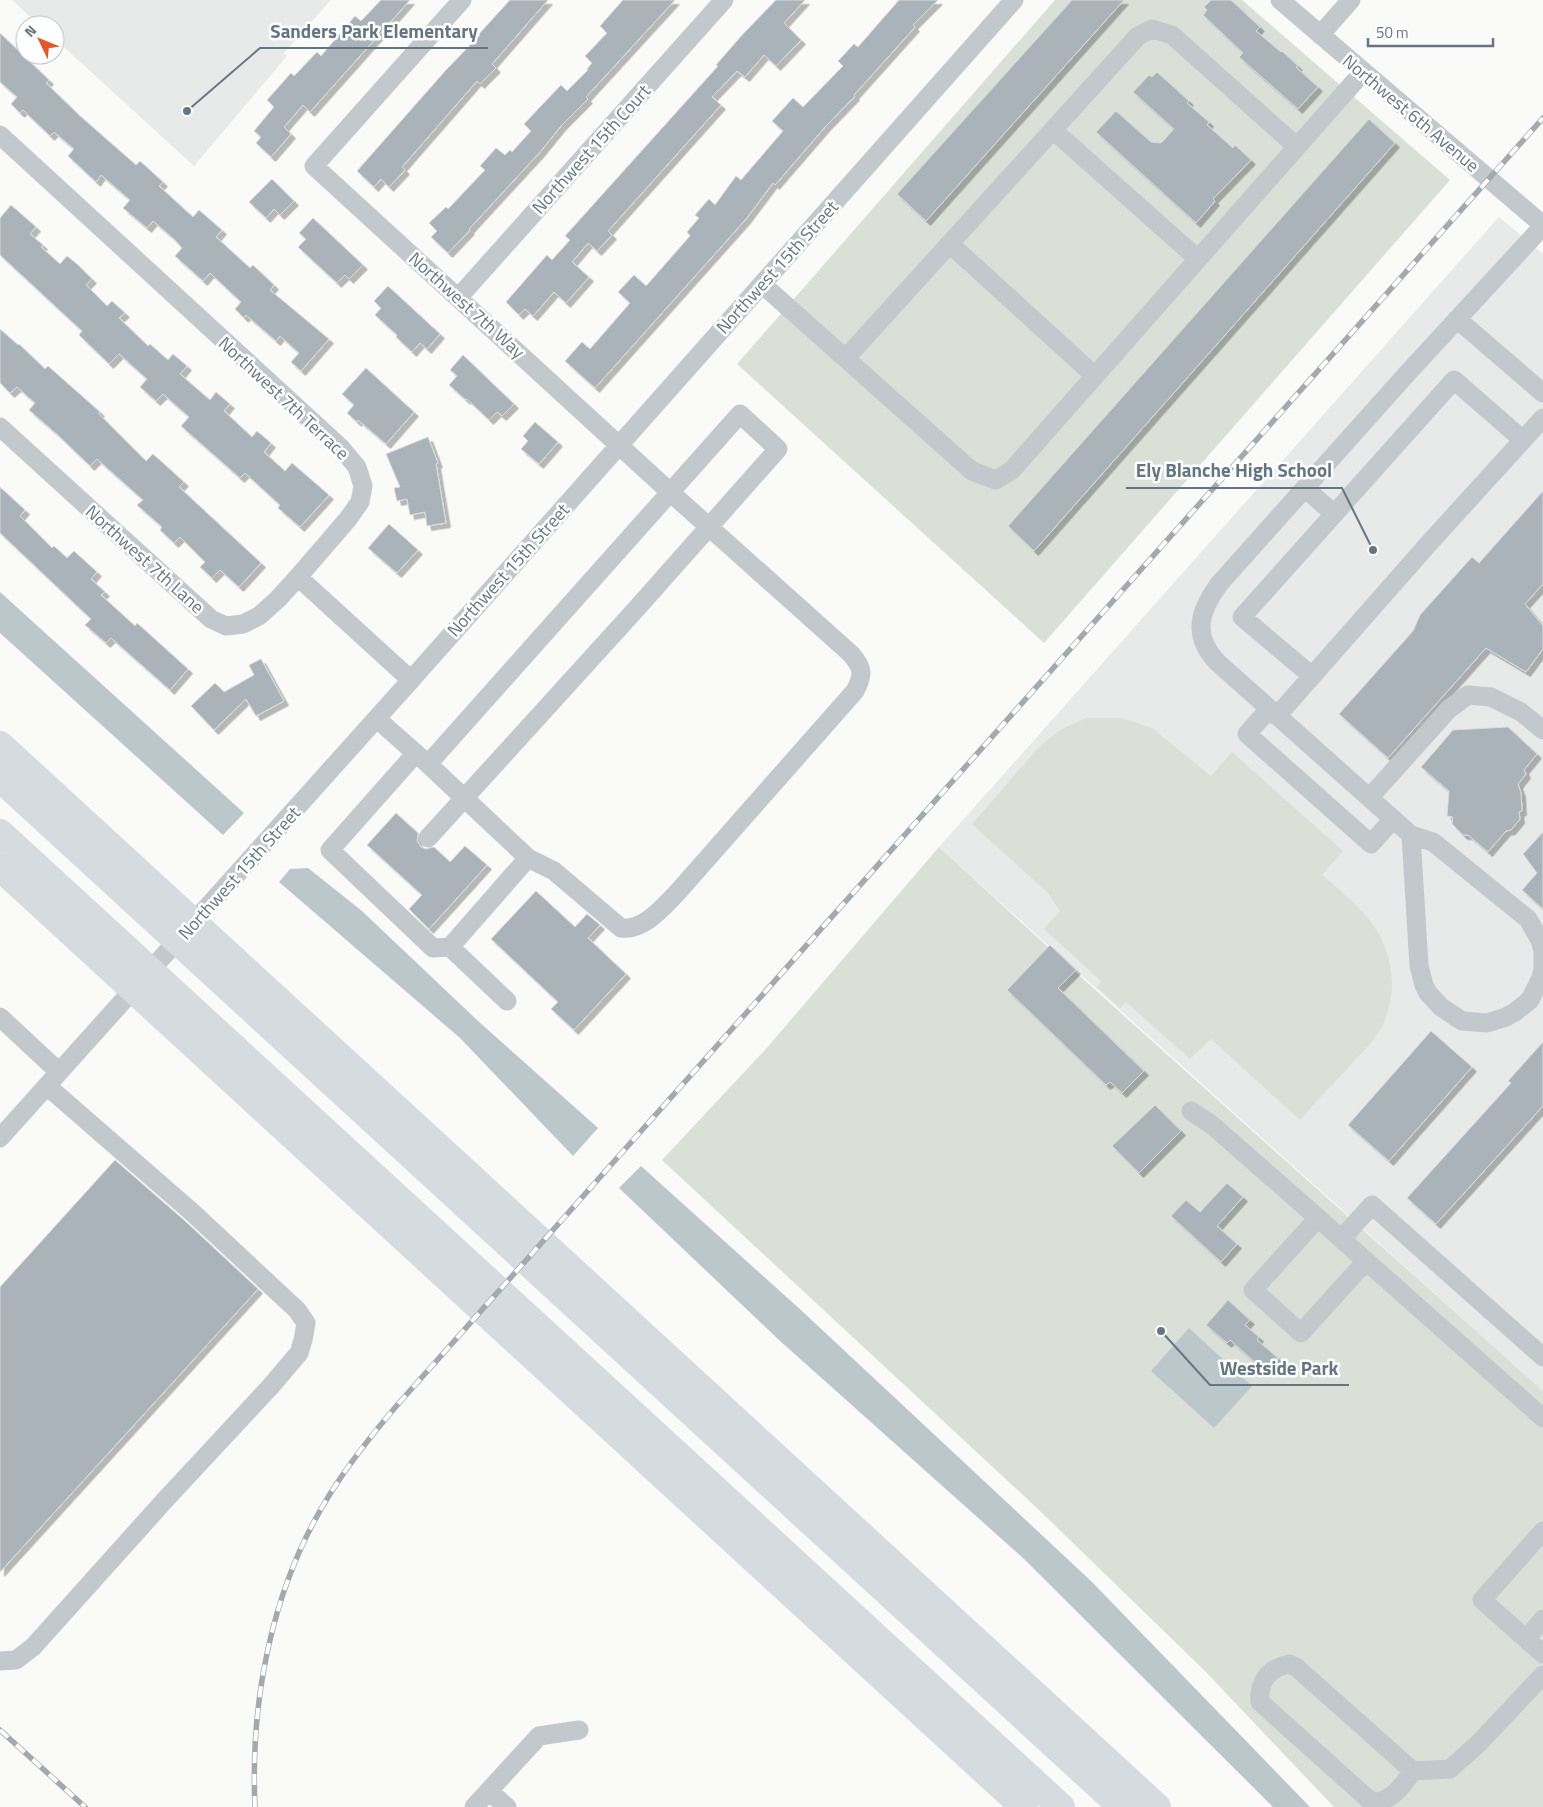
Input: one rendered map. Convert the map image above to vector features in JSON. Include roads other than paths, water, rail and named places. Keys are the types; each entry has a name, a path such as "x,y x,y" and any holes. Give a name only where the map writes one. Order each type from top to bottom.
{"highway":[{"path":"0,745 137,887 573,1287 1122,1807"},
{"path":"0,778 137,887"},
{"path":"0,833 93,936 529,1336 1024,1807"},
{"path":"0,867 93,936"},
{"path":"573,1287 1157,1807"},
{"path":"529,1336 1061,1807"}],"street":[{"name":"Northwest 7th Way","path":"462,0 314,166 670,492 851,654 859,664 862,674 855,691 676,894 663,908 640,925 628,929 621,928 554,871 528,858"},
{"name":"Northwest 15th Court","path":"458,298 724,0"},
{"path":"1320,35 1351,0"},
{"name":"Northwest 6th Avenue","path":"1284,1 1320,35 1543,226"},
{"name":"Northwest 15th Street","path":"0,1138 377,719 762,284 1008,2"},
{"path":"846,358 1138,36 1152,29 1172,35 1297,147"},
{"path":"762,284 972,470 996,480 1012,470 1363,72"},
{"path":"1053,130 1198,259"},
{"name":"Northwest 7th Terrace","path":"0,136 341,448 358,467 363,486 360,502 348,519 298,577"},
{"path":"1411,835 1419,966 1428,993 1441,1007 1462,1021 1486,1023 1506,1017 1530,1000 1540,980 1543,951 1537,934 1528,919 1432,842 1411,835 1273,712 1207,651 1202,635 1201,617 1209,598 1220,583 1543,226"},
{"path":"950,244 1095,376"},
{"path":"1457,319 1543,393"},
{"path":"1312,676 1242,617 1334,514 1454,380 1523,440"},
{"path":"377,719 422,759 464,798 528,858 450,947 433,948 330,850 422,759 740,414 778,449 708,526 464,798 428,838"},
{"path":"1393,818 1371,844 1247,734 1312,676 1543,418"},
{"name":"Northwest 7th Lane","path":"0,427 211,619 226,626 243,624 259,616 298,577"},
{"path":"1305,488 1334,514"},
{"path":"298,577 411,680"},
{"path":"1370,797 1449,709 1468,695 1491,698 1521,712 1543,730"},
{"path":"450,947 507,1001"},
{"path":"0,1017 59,1072"},
{"path":"0,1660 16,1660 33,1647 165,1500 271,1386 299,1353 306,1323 297,1310 193,1213 47,1086"},
{"path":"1191,1112 1212,1125 1342,1238 1543,1418"},
{"path":"1342,1238 1372,1205 1543,1357"},
{"path":"1318,1218 1253,1290 1301,1333 1366,1261"},
{"path":"1543,1531 1482,1600 1543,1654"},
{"path":"1526,1639 1543,1619"},
{"path":"1413,1771 1401,1787 1388,1799 1374,1803 1260,1702 1259,1693 1267,1674 1282,1665 1289,1664 1296,1667 1413,1771 1450,1769 1479,1744 1543,1675"},
{"path":"474,1807 539,1736 579,1730"},
{"path":"489,1791 507,1807"}],"railway":[{"path":"255,1807 256,1726 261,1685 279,1605 310,1529 330,1494 363,1447 399,1403 1543,118"},
{"path":"0,1730 85,1807"}],"place":[{"name":"Sanders Park Elementary","path":"187,111"},
{"name":"Ely Blanche High School","path":"1373,550"},
{"name":"Westside Park","path":"1161,1331"}]}
